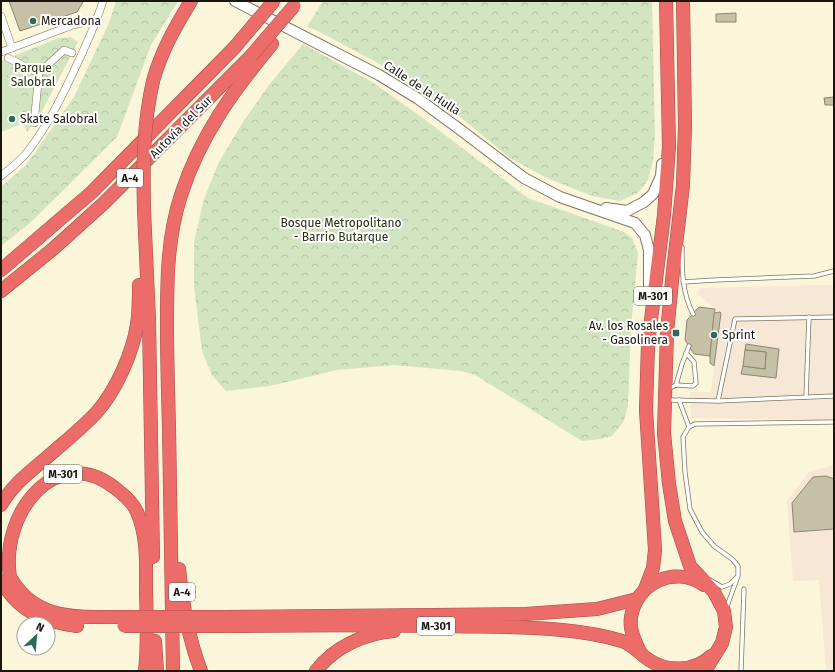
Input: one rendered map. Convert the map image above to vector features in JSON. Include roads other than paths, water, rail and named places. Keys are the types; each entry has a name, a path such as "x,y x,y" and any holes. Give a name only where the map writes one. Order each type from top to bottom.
{"highway":[{"path":"157,671 155,655 149,320 144,215 144,131 152,81 159,61 176,24 191,1"},
{"name":"Autovía del Sur","path":"1,270 92,192 234,48 274,1"},
{"name":"M-301","path":"647,661 632,635 631,618 653,568 655,550 646,410 648,344 664,215 669,147 666,1"},
{"name":"M-301","path":"683,1 685,126 683,185 667,332 669,392 664,433 669,484 675,521 690,566 714,592 724,611 726,627 720,646 705,671"},
{"name":"Autovía del Sur","path":"1,291 53,249 104,203 254,60 296,4"},
{"path":"173,671 167,366 167,283 170,240 181,196 201,147 223,107 240,84 254,60"},
{"name":"M-301","path":"1,505 5,497 23,477 78,431 98,411 111,392 124,367 132,348 137,324 140,278 139,245 144,215"},
{"name":"M-301","path":"108,622 66,616 47,611 30,602 16,587 6,570 1,551 5,518 14,502 27,489 39,481 51,476 67,473 86,474 106,480 124,494 137,511 142,528 146,554 148,650 145,671"},
{"name":"A-4","path":"171,512 186,622 201,671"},
{"name":"M-301","path":"1,581 8,592 19,604 31,613 58,623 78,626 108,622 226,621 526,614 596,609 641,594 658,580 674,576 695,579 714,592"},
{"name":"M-301","path":"226,621 518,627 562,630 599,635 623,642 647,661 659,667 678,671 688,670 706,662 720,646"},
{"name":"M-301","path":"316,671 335,653 353,642 369,636 386,632 445,626"},
{"path":"153,671 155,655"}],"street":[{"path":"1,176 24,156 61,100 84,50 103,1"},
{"name":"Calle de la Hulla","path":"235,1 379,75 417,98 524,178 560,197 587,206"},
{"path":"1,16 12,48"},
{"path":"1,52 73,25 97,19"},
{"path":"34,123 39,72 64,50 72,53"},
{"path":"8,58 39,72"},
{"path":"587,206 627,211 644,202 653,194 661,176 667,60"},
{"path":"587,206 634,223 645,235 650,250 648,344"}],"lane":[{"path":"682,230 683,185"},
{"path":"682,245 683,282 687,303 693,314"},
{"path":"683,282 814,276 834,271"},
{"path":"806,397 809,317"},
{"path":"718,400 735,319 834,317"},
{"path":"669,392 689,346"},
{"path":"669,392 694,386 696,383 694,362 686,353"},
{"path":"669,392 679,400 689,427"},
{"path":"679,400 834,396"},
{"path":"724,611 729,604 738,576 738,566 732,559 714,546 702,532 690,509 685,472 683,437 689,427 695,424 834,422"},
{"path":"703,580 711,580 722,587 730,584 738,576"},
{"path":"741,671 744,589"}],"place":[{"name":"Mercadona","path":"33,21"},
{"name":"Skate Salobral","path":"12,119"},
{"name":"Av. los Rosales - Gasolinera","path":"676,333"},
{"name":"Sprint","path":"714,335"}],"park label":[{"name":"Parque Salobral","path":"33,75"},
{"name":"Bosque Metropolitano - Barrio Butarque","path":"341,230"}]}
